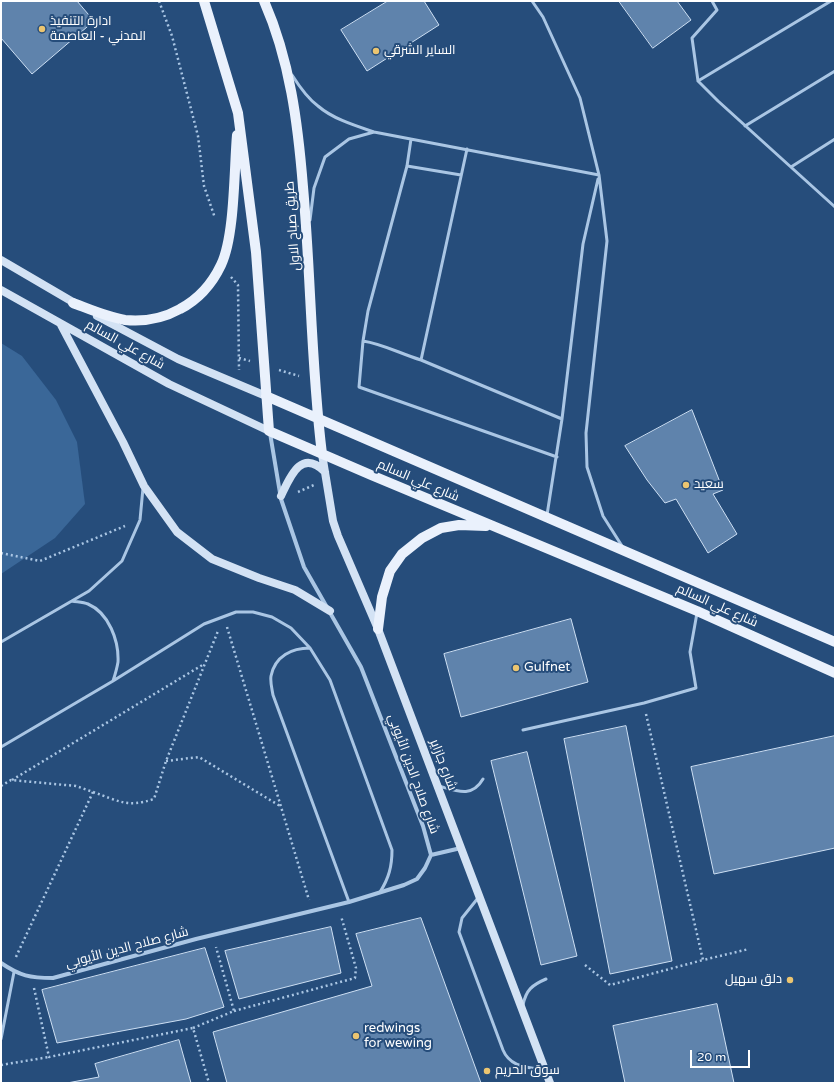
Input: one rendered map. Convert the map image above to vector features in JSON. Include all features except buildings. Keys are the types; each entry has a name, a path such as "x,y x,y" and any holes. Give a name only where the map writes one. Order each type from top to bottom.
{"main road":[{"path":"204,1 238,113 256,252 269,431"},
{"name":"طريق صباح الاول","path":"264,1 287,68 299,136 308,237 317,418 322,454"},
{"path":"72,302 113,318 144,321 168,315 202,294 221,266 227,245 231,213 238,113"},
{"name":"شارع علي السالم","path":"1,260 72,302 178,359 835,642"},
{"name":"شارع علي السالم","path":"1,290 169,384 269,431 697,611 835,673"},
{"path":"62,325 123,442 144,486 177,532 212,559 259,578 295,590 330,611"},
{"name":"شارع جازاير","path":"322,454 333,521 338,536 378,628 550,1083"},
{"path":"281,496 291,476 299,466 306,462 317,464 325,472"},
{"path":"378,628 382,598 390,571 402,554 422,538 441,528 459,525 492,526"}],"street":[{"name":"شارع صلاح الدين الأيوبي","path":"1,963 12,970 31,978 53,978 213,935 349,902 417,879 425,868 431,854 423,826 361,667 304,567 281,496 269,431"},
{"path":"431,854 461,848"}],"lane":[{"path":"532,1 543,17 580,98 599,175 607,241 586,433 587,467 603,516 626,551"},
{"path":"712,1 717,10 692,38 698,81 834,205"},
{"path":"698,81 831,1"},
{"path":"287,68 303,92 318,107 351,124 374,132 599,175"},
{"path":"746,126 835,71"},
{"path":"308,237 314,188 325,158 349,139 374,132"},
{"path":"411,139 407,166 368,311 363,341 359,387 557,457"},
{"path":"791,167 835,139"},
{"path":"421,360 467,149"},
{"path":"407,166 461,175"},
{"path":"547,518 562,419 583,244 599,175"},
{"path":"363,341 376,343 421,360 562,419"},
{"path":"1,642 89,591 122,561 140,520 144,486"},
{"path":"71,601 88,604 98,611 109,624 117,642 118,663 113,681"},
{"path":"523,730 644,703 696,688 690,652 697,611"},
{"path":"1,747 113,681 204,624 236,612 253,612 272,616 291,628 310,648 330,680 392,850 392,866 387,882 380,892"},
{"path":"310,648 300,648 288,652 276,662 271,677 273,695 349,902"},
{"path":"437,785 455,791 469,792 478,788 483,779"},
{"path":"480,897 462,918 459,932 503,1050 510,1061 516,1065 545,1070"},
{"path":"1,1039 12,970"},
{"path":"526,1018 523,1006 526,992 534,984 546,979"}],"path":[{"path":"159,1 176,52 198,136 204,186 216,221"},
{"path":"238,285 239,385"},
{"path":"239,358 315,381"},
{"path":"1,553 40,561 140,520"},
{"path":"11,780 76,786 128,804 138,804 154,799 166,761 223,616"},
{"path":"223,616 312,911"},
{"path":"1,786 205,663"},
{"path":"644,703 703,960"},
{"path":"166,761 200,757 281,806"},
{"path":"12,970 93,792"},
{"path":"1,1065 193,1028 234,1011 355,978 356,968 338,905"},
{"path":"213,935 234,1011"},
{"path":"585,965 610,985 749,949"},
{"path":"31,978 49,1056"},
{"path":"193,1028 209,1083"}],"shaded area":[{"path":"1,343 22,356 56,400 77,442 85,504 55,538 1,574"}],"place":[{"name":"ادارة التنفيذ المدني - العاصمة","path":"42,29"},
{"name":"الساير الشرقي","path":"376,51"},
{"name":"سعيد","path":"686,485"},
{"name":"Gulfnet","path":"516,668"},
{"name":"دلق سهيل","path":"790,980"},
{"name":"redwings for wewing","path":"356,1036"},
{"name":"سوق الحريم","path":"487,1071"}]}
